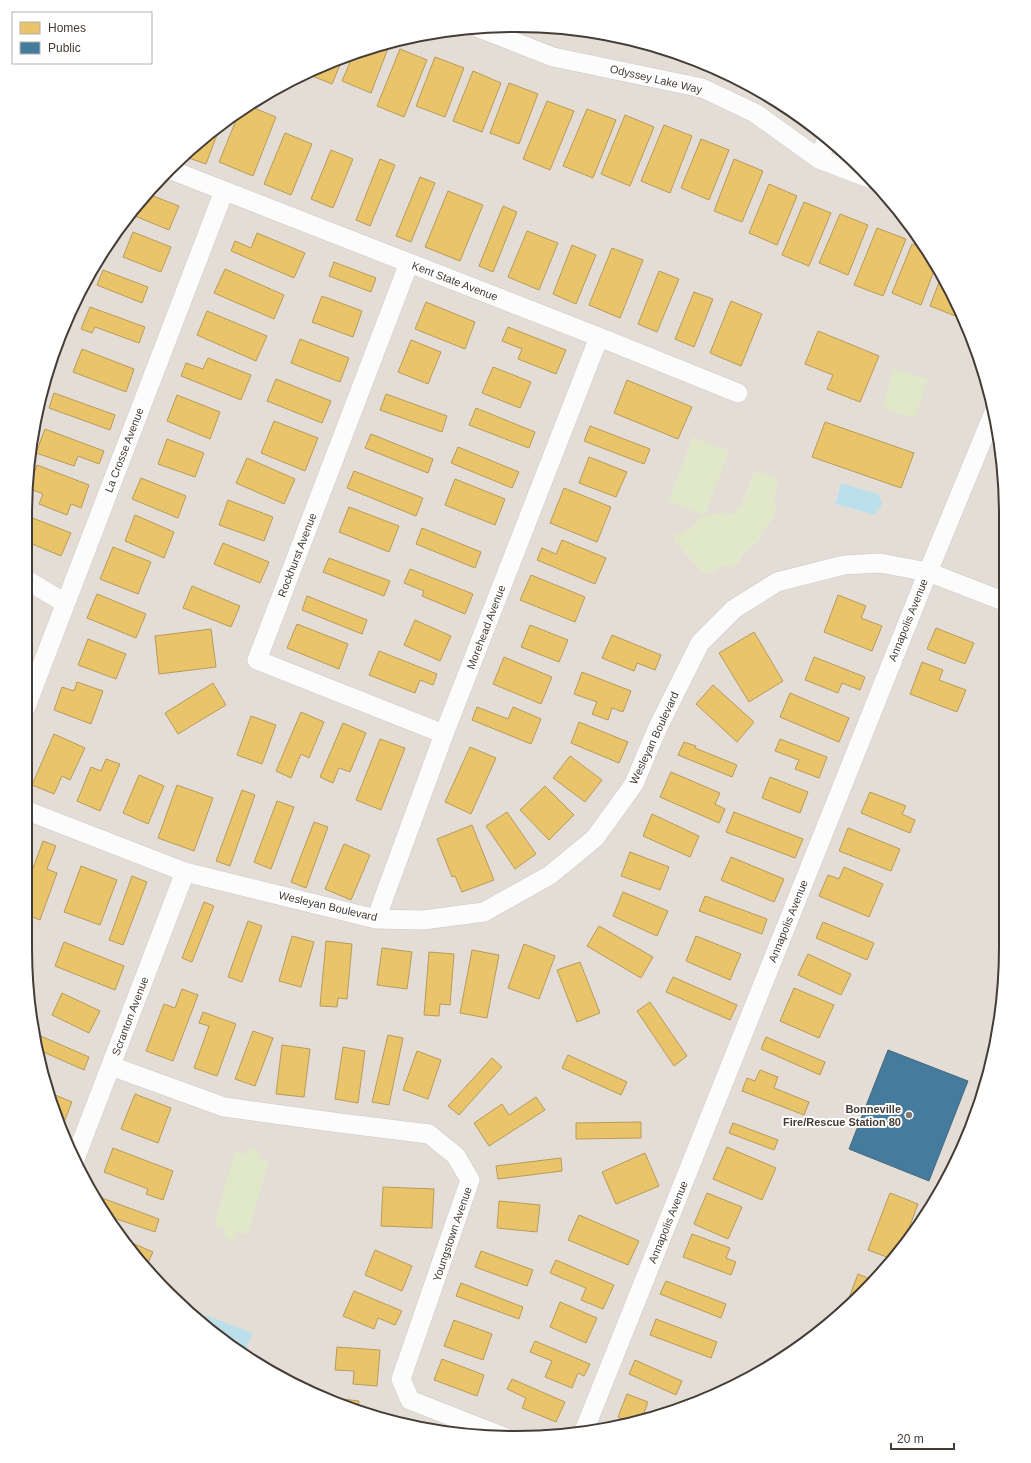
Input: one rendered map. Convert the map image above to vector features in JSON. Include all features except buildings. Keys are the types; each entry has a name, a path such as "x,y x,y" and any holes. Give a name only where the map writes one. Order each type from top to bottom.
{"street":[{"name":"Odyssey Lake Way","path":"491,33 553,57 702,88 755,113 819,159 856,173"},
{"path":"819,159 825,144"},
{"name":"Kent State Avenue","path":"176,172 599,337 738,393"},
{"name":"La Crosse Avenue","path":"32,690 224,191"},
{"name":"Rockhurst Avenue","path":"409,263 257,660 444,734"},
{"name":"Morehead Avenue","path":"376,919 444,734 599,337"},
{"name":"Annapolis Avenue","path":"586,1426 928,572 990,422"},
{"name":"Wesleyan Boulevard","path":"32,813 186,872 376,919 423,920 484,912 550,875 595,838 634,784 658,727 700,643 734,608 777,582 844,565 880,563 928,572 999,599"},
{"path":"32,583 65,603"},
{"name":"Scranton Avenue","path":"78,1152 186,872"},
{"name":"Youngstown Avenue","path":"111,1066 224,1107 340,1124 429,1134 456,1156 470,1180 401,1379 410,1400 486,1430"}],"shaded area":[{"path":"516,32 579,36 641,48 671,58 701,69 757,97 784,113 834,152 879,197 899,221 918,247 949,302 962,330 983,390 995,452 998,484 999,948 995,1011 983,1073 962,1133 949,1161 918,1216 879,1266 834,1311 784,1350 729,1381 701,1394 641,1415 579,1427 516,1431 452,1427 390,1415 330,1394 302,1381 247,1350 197,1311 152,1266 113,1216 82,1161 69,1133 48,1073 36,1011 32,948 32,516 36,452 48,390 69,330 82,302 113,247 152,197 197,152 221,132 247,113 302,82 330,69 390,48 452,36 484,33","holes":["754,473 774,500 772,519 762,531 761,539 742,554 739,562 725,565 711,572 703,573 675,541 675,536 693,527 736,513 742,504","841,483 879,494 875,515 835,504"]}],"green space":[{"path":"894,369 928,379 915,418 882,408"},
{"path":"693,437 729,451 705,515 668,501"},
{"path":"757,471 779,480 774,500 776,504 773,517 764,530 761,539 742,554 739,562 732,568 725,565 711,572 703,573 675,541 674,536 693,527 700,517 725,512 728,516 734,513 742,504 748,492 754,473"},
{"path":"249,1148 260,1151 258,1158 269,1161 247,1235 237,1232 235,1241 224,1237 226,1229 214,1225 235,1151 247,1154"}],"water":[{"path":"841,483 879,494 882,502 881,507 876,511 875,515 835,504"},
{"path":"206,1315 252,1333 246,1349 221,1331 205,1318"}],"place":[{"name":"Bonneville Fire/Rescue Station 80","path":"909,1115"}]}
